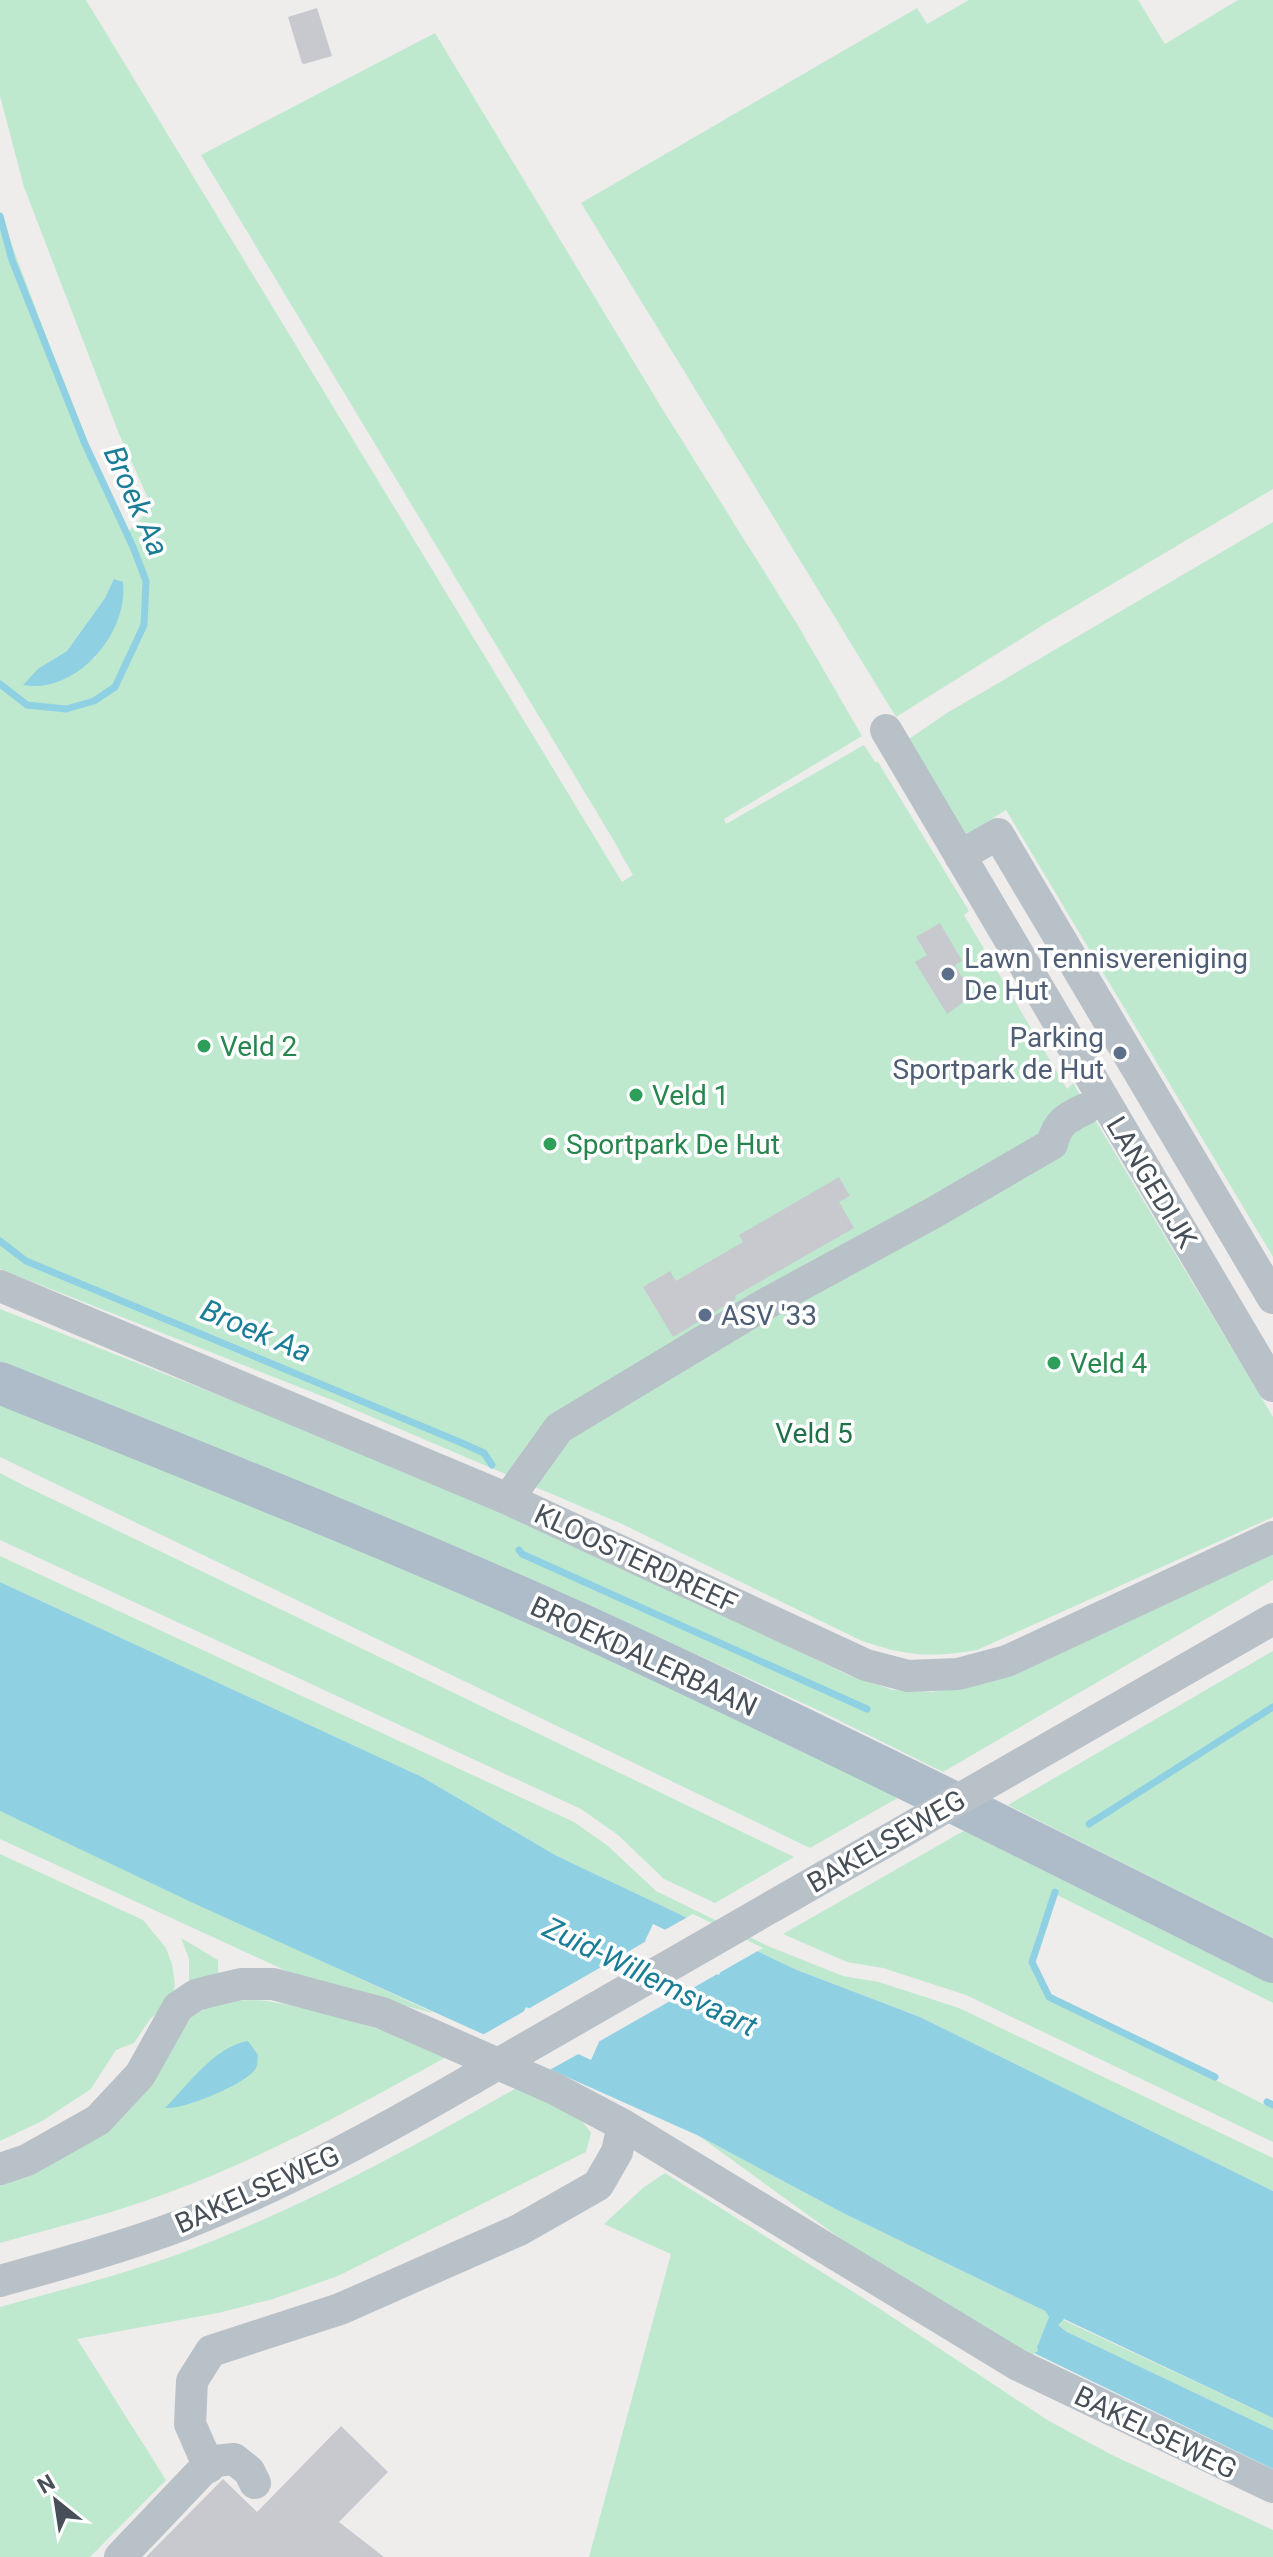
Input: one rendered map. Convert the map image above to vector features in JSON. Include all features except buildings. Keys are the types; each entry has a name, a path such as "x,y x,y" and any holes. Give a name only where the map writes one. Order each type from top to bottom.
{"main road":[{"name":"BROEKDALERBAAN","path":"0,1383 344,1521 579,1624 918,1784 1273,1962"}],"street":[{"name":"LANGEDIJK","path":"886,730 1273,1386"},
{"path":"960,856 998,834 1273,1298"},
{"path":"508,1499 559,1428 760,1307 1052,1144 1055,1130 1070,1116 1085,1109"},
{"name":"KLOOSTERDREEF","path":"0,1286 508,1499 866,1665 908,1676 958,1674 1007,1661 1273,1537"},
{"name":"BAKELSEWEG","path":"0,2281 140,2240 221,2208 331,2157 1273,1619"},
{"name":"BAKELSEWEG","path":"0,2169 27,2160 98,2120 140,2075 178,2007 196,1995 241,1984 273,1984 382,2013 555,2089 623,2125 1018,2365 1273,2487"},
{"path":"209,2467 190,2424 192,2381 211,2351 340,2309 519,2230 598,2185 617,2152 623,2125"},
{"path":"120,2557 215,2461 234,2459 249,2471 255,2483"}],"green space":[{"name":"Veld 5","path":"0,0 86,0 622,882 633,875 611,836 201,155 435,33 663,410 797,624 862,736 724,819 726,824 864,745 878,762 969,911 964,915 1067,1089 1073,1083 1273,1417 1273,1517 977,1650 932,1655 906,1653 862,1641 622,1524 332,1400 0,1269 0,214 93,460 128,532 152,507 119,434 24,187 0,96","holes":["114,580 95,658 39,668 67,651 105,598"]},
{"path":"969,0 1138,0 1165,44 1238,0 1273,0 1273,489 1043,625 896,717 581,203 917,8 927,24"},
{"path":"1273,522 1273,1257 1006,810 964,836 909,739 947,713"},
{"path":"0,1309 485,1500 848,1675 893,1690 932,1692 981,1683 1273,1551 1273,1580 943,1772 822,1712 560,1592 0,1364"},
{"path":"0,1399 315,1525 908,1792 810,1848 0,1457"},
{"path":"0,1473 794,1857 715,1903 664,1879 618,1835 581,1809 0,1540"},
{"path":"0,1556 574,1822 608,1846 656,1891 768,1946 843,1976 879,1982 959,2008 1273,2158 1273,2191 920,2017 797,1970 557,1856 422,1777 0,1582"},
{"path":"1273,1651 1273,1939 1008,1805"},
{"path":"0,1811 434,2013 317,1985 0,1839"},
{"path":"974,1825 1273,1976 1273,2003 1057,1895 1034,1946 1037,1970 1053,1998 1273,2109 1273,2142 966,1995 883,1968 847,1962 783,1934"},
{"path":"0,1854 143,1920 166,1948 175,1985 170,2004 151,2018 134,2043 116,2050 91,2089 42,2121 0,2141"},
{"path":"181,1938 218,1960 218,1978 189,1986 189,1959"},
{"path":"229,2001 267,2001 318,2011 450,2055 313,2129 206,2178 128,2207 0,2243 0,2179 43,2162 188,2019 208,2007"},
{"path":"518,2087 582,2121 591,2133 586,2152 338,2276 273,2299 218,2313 77,2339 166,2480 90,2557 0,2557 0,2307 145,2266 234,2232 358,2175"},
{"path":"699,2136 845,2214 1045,2311 1049,2317 1038,2351 1032,2355 1000,2354"},
{"path":"665,2173 877,2307 1049,2421 1112,2455 1273,2530 1273,2557 589,2557 671,2254 604,2224 643,2188"},
{"path":"1061,2319 1273,2418 1273,2430 1067,2332 1058,2325"}],"water":[{"path":"114,579 123,582 123,601 108,640 95,656 80,670 62,680 43,686 23,685 39,668 67,651 105,598"},
{"name":"Zuid-Willemsvaart","path":"0,1582 422,1777 557,1856 797,1970 920,2017 1273,2191 1273,2418 1064,2319 1058,2325 1273,2430 1273,2469 1034,2353 1038,2351 1049,2317 1045,2311 845,2214 699,2136 529,2060 485,2035 191,1902 0,1811","holes":["653,1924 727,1959 719,1975 645,1941","526,2007 599,2042 591,2060 517,2025"]},
{"path":"248,2041 258,2055 257,2066 250,2074 214,2095 186,2105 165,2108 192,2078 224,2050"}],"pier":[{"path":"693,1914 763,1948 593,2045 527,2012 522,2023 582,2052 546,2072 479,2037 650,1939 717,1971 722,1961 661,1932"}],"waterway":[{"name":"Broek Aa","path":"0,216 12,260 85,444 146,581 144,625 115,687 94,701 66,709 27,705 0,684"},
{"name":"Broek Aa","path":"0,1241 26,1261 484,1453 492,1465"},
{"path":"519,1550 867,1709"},
{"path":"1089,1824 1273,1707"},
{"path":"1055,1892 1032,1962 1049,1997 1215,2077"},
{"path":"1267,2102 1273,2105"}],"place":[{"name":"Lawn Tennisvereniging De Hut","path":"948,974"},
{"name":"Veld 2","path":"204,1046"},
{"name":"Parking Sportpark de Hut","path":"1120,1053"},
{"name":"Veld 1","path":"636,1095"},
{"name":"Sportpark De Hut","path":"550,1144"},
{"name":"ASV '33","path":"705,1315"},
{"name":"Veld 4","path":"1054,1363"}]}
